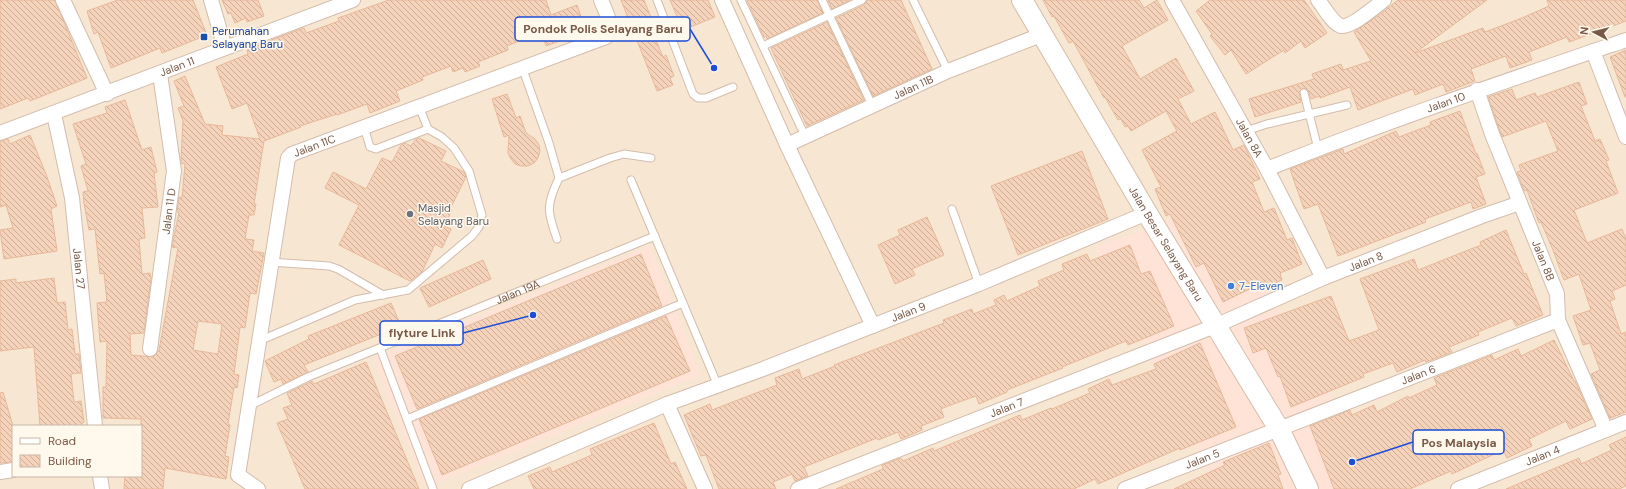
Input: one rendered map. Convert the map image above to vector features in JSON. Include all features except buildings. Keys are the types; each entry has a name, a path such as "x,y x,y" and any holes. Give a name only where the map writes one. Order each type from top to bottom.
{"street":[{"path":"63,0 106,94"},
{"path":"211,0 225,48"},
{"name":"Jalan 11","path":"0,133 54,114 353,0"},
{"name":"Jalan 11C","path":"258,489 238,475 270,262 288,158 292,154 522,67 606,37 610,32 611,27 601,0"},
{"path":"722,0 787,145 873,326"},
{"name":"Jalan Besar Selayang Baru","path":"1022,0 1147,213 1279,429 1308,489"},
{"path":"1318,0 1335,22 1342,26 1350,25 1384,0"},
{"name":"Jalan 8A","path":"1177,2 1267,169 1323,278"},
{"name":"Jalan 11B","path":"787,145 948,71 1042,35"},
{"name":"Jalan 10","path":"1267,169 1477,90 1626,40"},
{"path":"1593,51 1626,137"},
{"name":"Jalan 11 D","path":"150,349 174,170 160,74"},
{"name":"Jalan 8B","path":"1477,90 1520,203 1557,294 1558,320 1606,430"},
{"name":"Jalan 27","path":"54,114 72,198 95,425"},
{"name":"Jalan 8","path":"1215,326 1323,278 1482,216 1520,203"},
{"name":"Jalan 9","path":"667,404 718,386 979,284 1147,213"},
{"name":"Jalan 6","path":"1279,429 1558,320"},
{"name":"Jalan 7","path":"798,489 1215,326"},
{"path":"469,489 667,404 705,489"},
{"name":"Jalan 4","path":"1458,489 1626,422"},
{"name":"Jalan 5","path":"1125,489 1279,429"},
{"path":"0,472 12,470"},
{"path":"100,477 102,489"}],"lane":[{"path":"657,0 693,94 698,98 706,98 733,87"},
{"path":"741,0 805,136"},
{"path":"822,0 872,105"},
{"path":"762,46 862,0"},
{"path":"913,0 948,71"},
{"path":"522,67 549,143 559,178"},
{"path":"1304,93 1318,149"},
{"path":"1246,131 1267,124 1347,105"},
{"path":"258,342 355,300 408,290 472,236 479,227 482,215 468,171 454,148 442,137 428,129 419,106"},
{"path":"364,127 370,147 376,148 428,129"},
{"path":"557,240 550,219 548,206 552,192 559,178 624,154 650,158"},
{"path":"631,180 718,386"},
{"path":"952,209 979,284"},
{"name":"Jalan 19A","path":"248,407 308,377 655,236"},
{"path":"270,262 329,266 338,269 383,295"},
{"path":"407,419 683,304"},
{"path":"380,348 433,489"}],"shaded area":[{"path":"0,0 1626,0 1626,489 0,489"},
{"path":"1218,202 1385,489 1217,489 1095,248"},
{"path":"650,246 701,375 425,488 373,358"}],"place":[{"name":"Perumahan Selayang Baru","path":"204,37"},
{"name":"Pondok Polis Selayang Baru","path":"714,68"},
{"name":"Masjid Selayang Baru","path":"410,214"},
{"name":"7-Eleven","path":"1231,286"},
{"name":"flyture Link","path":"533,315"},
{"name":"Pos Malaysia","path":"1352,462"}]}
